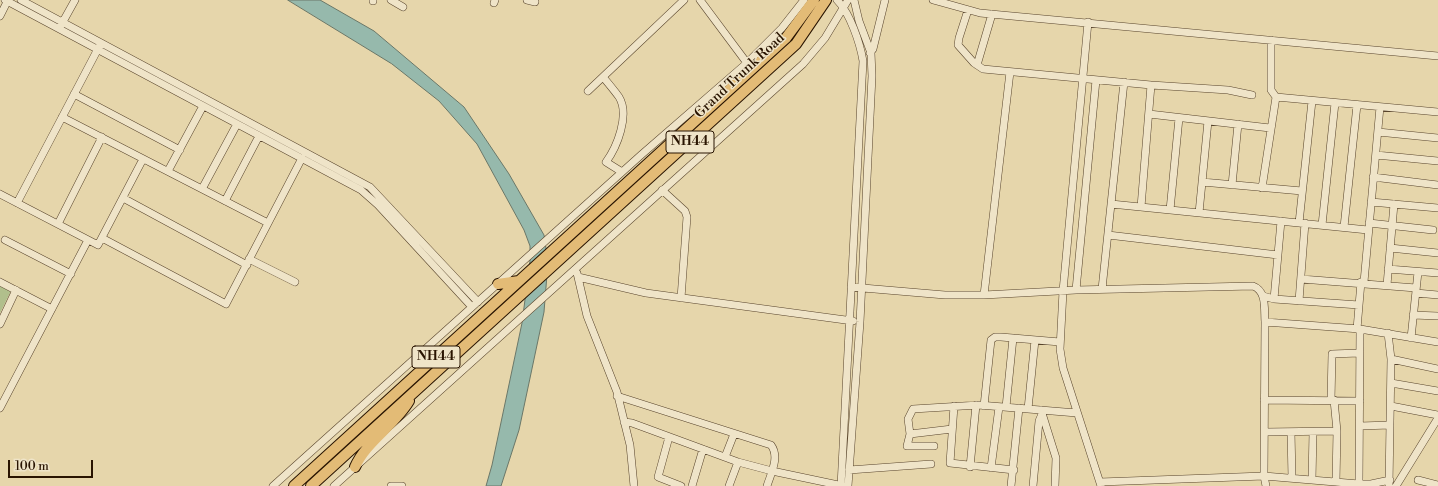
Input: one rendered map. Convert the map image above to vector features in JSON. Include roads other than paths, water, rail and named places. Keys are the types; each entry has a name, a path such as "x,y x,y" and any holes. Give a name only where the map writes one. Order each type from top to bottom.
{"highway":[{"name":"Grand Trunk Road","path":"519,281 786,38 814,0"},
{"name":"Grand Trunk Road","path":"416,391 796,44 826,0"},
{"path":"498,284 519,281"},
{"name":"NH44","path":"294,486 519,281"},
{"path":"355,467 367,449 401,415 416,391"},
{"name":"NH44","path":"311,486 416,391"}],"street":[{"path":"1,13 7,0 99,46 370,187 478,302"},
{"path":"22,0 60,26"},
{"path":"60,26 75,0"},
{"path":"390,0 404,7"},
{"path":"527,0 535,2"},
{"path":"588,91 684,0"},
{"path":"700,0 747,63"},
{"path":"273,486 622,172 747,63 782,28 804,0"},
{"path":"837,0 846,3"},
{"path":"848,486 860,322 872,76 871,53 854,0"},
{"path":"862,59 871,53 885,0"},
{"path":"933,0 968,10 992,14 1438,56"},
{"path":"624,422 738,462 842,486 862,59 846,3"},
{"path":"334,486 811,55 825,38 846,3"},
{"path":"968,10 958,45 977,65 989,70 1151,85 1228,90 1252,95"},
{"path":"977,65 992,14"},
{"path":"1088,22 1060,342 1063,368 1100,484 1264,476 1359,484 1390,483 1391,359 1388,333"},
{"path":"1262,188 1270,128 1276,97 1271,90 1271,40"},
{"path":"16,203 99,46"},
{"path":"99,46 204,106 361,190 378,205 472,307"},
{"path":"984,295 1010,72"},
{"path":"603,77 619,97 623,108 622,124 614,152 606,162 622,172"},
{"path":"1076,290 1096,80"},
{"path":"1102,289 1124,82"},
{"path":"1141,207 1151,85"},
{"path":"74,94 180,150"},
{"path":"1276,97 1438,112"},
{"path":"1299,301 1302,279 1302,191 1312,101"},
{"path":"1322,225 1336,103"},
{"path":"1344,227 1357,105"},
{"path":"168,172 204,106"},
{"path":"1359,484 1359,305 1369,226 1380,107"},
{"path":"1149,114 1270,128"},
{"path":"62,116 268,223"},
{"path":"1170,210 1179,118"},
{"path":"1199,212 1208,121"},
{"path":"202,189 237,124"},
{"path":"1232,185 1238,124"},
{"path":"1378,132 1438,138"},
{"path":"225,201 259,136"},
{"path":"58,224 102,137"},
{"path":"858,153 868,155"},
{"path":"1376,155 1438,161"},
{"path":"102,238 226,304 302,158"},
{"path":"0,194 98,245 143,159"},
{"path":"1373,177 1438,185"},
{"path":"1202,182 1302,191"},
{"path":"662,190 685,211 687,217 681,298"},
{"path":"123,198 248,262 295,282"},
{"path":"1371,202 1438,208"},
{"path":"1111,204 1344,227 1393,226 1433,230"},
{"path":"1387,285 1394,204"},
{"path":"1274,299 1281,221"},
{"path":"1108,235 1278,255"},
{"path":"6,240 70,274"},
{"path":"0,408 88,240"},
{"path":"1390,248 1438,252"},
{"path":"576,267 587,316 618,396 630,445 634,486"},
{"path":"1388,269 1438,274"},
{"path":"1412,338 1418,272"},
{"path":"578,277 646,293 860,322"},
{"path":"1302,279 1362,282 1387,285 1438,295"},
{"path":"0,282 52,309"},
{"path":"851,287 945,295 984,295 1102,289 1253,286 1262,290 1265,322 1264,476 1266,486"},
{"path":"0,324 16,290"},
{"path":"1263,296 1274,299 1359,305"},
{"path":"1413,315 1438,316"},
{"path":"1265,322 1358,329 1438,342"},
{"path":"984,406 991,340 995,337 1060,342"},
{"path":"991,468 1003,407 1013,338"},
{"path":"1028,409 1035,340"},
{"path":"1336,482 1337,431 1332,400 1332,354 1359,353"},
{"path":"1391,359 1438,369"},
{"path":"1391,383 1438,391"},
{"path":"618,396 771,445 775,455 774,465 768,486"},
{"path":"1264,400 1360,401"},
{"path":"934,446 907,446 910,434 908,418 913,409 976,405 1019,408 1041,412 1077,413"},
{"path":"970,466 976,405"},
{"path":"954,406 950,464 1014,470"},
{"path":"1391,406 1438,415"},
{"path":"1011,486 1014,470 1019,408"},
{"path":"1033,486 1041,412"},
{"path":"1041,412 1056,458 1055,486"},
{"path":"1396,486 1438,418"},
{"path":"1360,426 1390,425"},
{"path":"910,434 952,429"},
{"path":"1264,432 1337,431"},
{"path":"1291,432 1292,478"},
{"path":"1312,480 1313,432"},
{"path":"725,458 734,434"},
{"path":"669,437 658,477 681,486"},
{"path":"692,486 703,449"},
{"path":"729,486 738,462"},
{"path":"849,470 931,464"},
{"path":"1418,480 1438,485"},
{"path":"391,486 402,486"}]}
